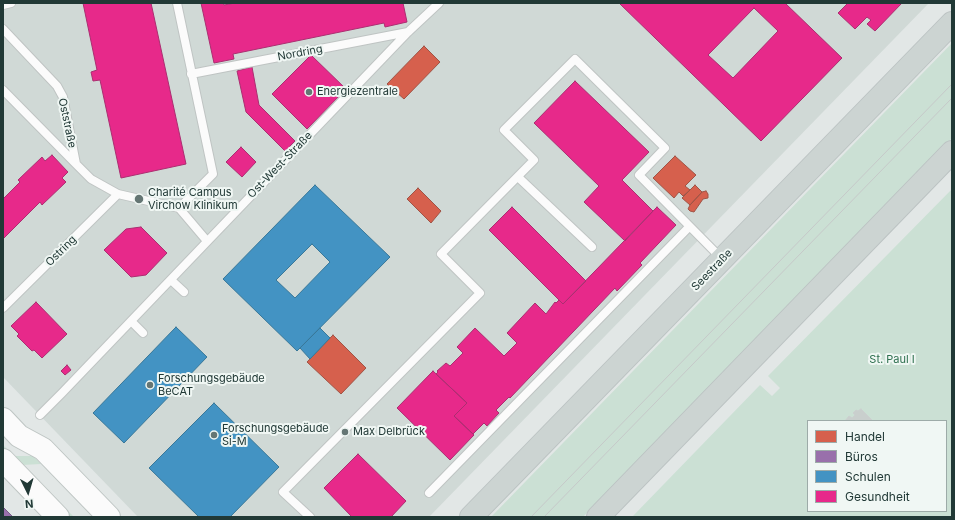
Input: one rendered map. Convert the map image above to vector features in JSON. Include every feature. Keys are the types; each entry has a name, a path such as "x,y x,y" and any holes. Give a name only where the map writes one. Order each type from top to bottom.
{"main road":[{"name":"Seestraße","path":"471,517 952,23"},
{"path":"598,517 952,152"},
{"path":"3,419 19,436 43,449 109,517"},
{"path":"3,460 58,517"}],"lane":[{"path":"3,5 11,3"},
{"path":"177,3 213,174 179,208"},
{"name":"Ost-West-Straße","path":"40,415 408,32 438,3"},
{"name":"Oststraße","path":"3,28 57,86 63,97 76,164"},
{"name":"Nordring","path":"191,74 408,32"},
{"path":"310,517 283,492 480,293 441,254 534,160 504,130 575,58 665,148 639,175 689,228 722,259"},
{"path":"3,90 91,179 118,194 179,208 207,241"},
{"path":"518,176 592,247"},
{"name":"Ostring","path":"3,308 118,194"},
{"path":"429,493 689,228"},
{"path":"171,280 184,292"},
{"path":"131,321 143,333"}],"shaded area":[{"path":"3,3 929,3 429,517 138,517 3,377"}],"green space":[{"path":"952,43 952,138 682,416 583,517 491,517"},
{"name":"St. Paul I","path":"952,189 952,517 632,517 760,385 772,396 780,388 768,376"},
{"path":"3,445 14,456 33,456 41,464 22,465 74,517 64,517 3,454"}],"building: Handel":[{"path":"424,46 440,62 404,99 387,84"},
{"path":"675,156 696,175 685,186 690,190 683,196 679,192 674,198 653,178"},
{"path":"695,185 702,192 690,205 682,198"},
{"path":"418,188 441,211 431,223 407,199"},
{"path":"706,191 708,198 703,199 694,212 690,211 688,209 690,205 702,192"},
{"path":"333,335 366,368 341,394 307,362"}],"building: Büros":[{"path":"3,507 13,517 3,517"}],"building: Schulen":[{"path":"315,185 390,257 297,351 223,279","holes":["312,244 330,262 295,298 276,280"]},
{"name":"Forschungsgebäude BeCAT","path":"176,327 207,357 124,443 93,413"},
{"path":"320,328 330,338 310,359 300,348"},
{"name":"Forschungsgebäude Si-M","path":"214,403 279,467 230,517 199,517 149,468"}],"building: Gesundheit":[{"path":"83,3 151,3 186,164 121,178 100,80 93,81 91,72 97,70"},
{"path":"201,3 223,3 224,5 235,3 403,3 407,22 385,27 384,23 233,54 234,59 214,63"},
{"path":"619,3 785,3 842,58 761,141","holes":["754,8 778,31 733,78 708,55"]},
{"path":"848,3 902,3 875,31 867,24 871,20 867,17 855,29 838,13"},
{"name":"Energiezentrale","path":"311,55 346,89 307,129 272,94"},
{"path":"252,67 259,105 295,141 285,151 246,112 237,71"},
{"path":"575,81 649,152 622,180 653,211 625,241 584,202 599,186 534,123"},
{"path":"241,147 256,162 242,177 226,162"},
{"path":"52,155 68,172 62,178 66,182 42,205 40,202 3,239 3,199 20,182 18,180 42,157 45,161"},
{"path":"512,207 586,281 563,304 489,230"},
{"path":"657,207 676,225 640,263 642,265 617,291 615,288 510,398 509,397 496,410 499,413 487,426 484,423 473,434 454,416 467,403 436,374 438,372 437,371 446,363 450,366 463,353 457,347 475,328 504,356 517,343 507,333 535,303 546,314 555,302 556,303 559,300 563,304"},
{"path":"141,227 167,253 146,275 131,277 104,250 126,229"},
{"path":"36,302 67,334 42,358 34,350 32,351 17,336 19,334 11,326"},
{"path":"67,365 71,370 65,375 61,371"},
{"path":"433,371 467,403 454,416 474,435 450,460 397,408"},
{"path":"358,454 406,501 391,517 352,517 324,488"}],"building: Sonstige":[{"path":"861,409 872,420 846,420 849,416 852,418 855,415 853,413 856,410 858,411"}],"tram line":[{"path":"531,517 952,84"},
{"path":"544,517 952,98"}],"place":[{"name":"Energiezentrale","path":"309,92"},
{"name":"Charité Campus Virchow Klinikum","path":"139,199"},
{"name":"Forschungsgebäude BeCAT","path":"150,385"},
{"name":"Max Delbrück","path":"345,432"},
{"name":"Forschungsgebäude Si-M","path":"214,435"}]}
